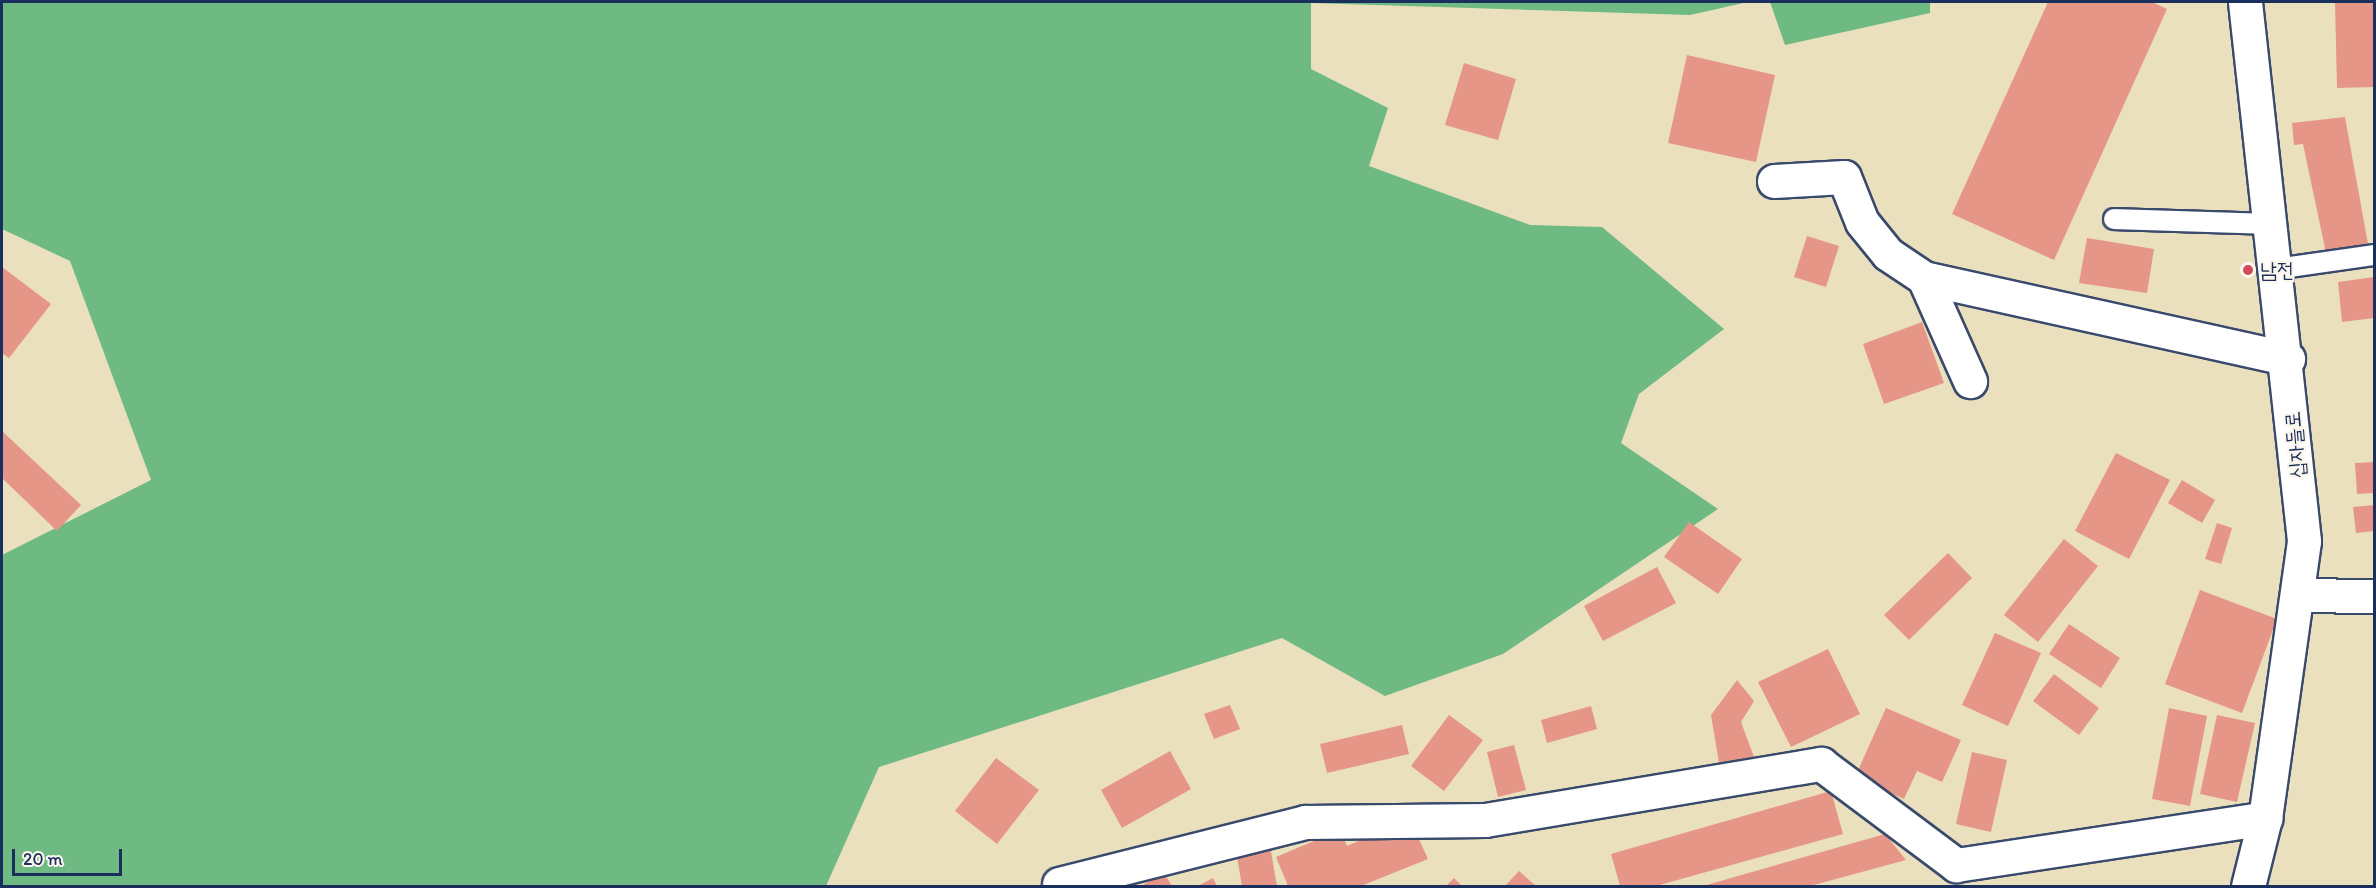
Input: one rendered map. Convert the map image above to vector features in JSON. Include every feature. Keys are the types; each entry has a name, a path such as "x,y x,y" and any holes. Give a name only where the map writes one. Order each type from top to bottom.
{"street":[{"name":"십자들로","path":"2245,2 2288,359 2304,541 2299,595 2265,818 2248,886"},
{"path":"1774,181 1844,177 1862,222 1888,254 1924,278 2288,359"},
{"path":"1924,278 1970,381"},
{"path":"2299,595 2374,596"},
{"path":"1059,884 1305,822 1485,819 1821,764 1956,865 2265,818"}],"lane":[{"path":"2114,219 2271,224"},
{"path":"2276,269 2374,255"}],"green space":[{"path":"2,2 1748,2 1690,15 1311,3 1311,69 1388,108 1369,166 1530,225 1602,227 1724,329 1639,394 1621,443 1718,509 1503,654 1385,696 1282,638 879,767 826,886 2,886 2,555 151,480 70,261 2,229"},
{"path":"1770,2 1930,2 1930,13 1785,45"}],"building":[{"path":"2048,2 2152,2 2167,9 2054,260 1952,214"},
{"path":"2335,2 2374,2 2373,87 2337,88"},
{"path":"1687,55 1775,75 1756,162 1668,143"},
{"path":"1464,63 1516,79 1498,140 1445,125"},
{"path":"2345,117 2368,244 2326,253 2303,144 2294,145 2292,123"},
{"path":"1807,236 1839,246 1826,287 1794,277"},
{"path":"2087,238 2154,249 2147,293 2079,283"},
{"path":"2,267 51,304 9,358 2,353"},
{"path":"2374,277 2374,318 2342,322 2338,282"},
{"path":"1922,322 1944,383 1884,404 1863,344"},
{"path":"2,431 81,505 57,531 2,478"},
{"path":"2116,453 2170,480 2129,559 2075,531"},
{"path":"2374,462 2374,493 2357,494 2355,463"},
{"path":"2182,480 2215,500 2202,523 2168,503"},
{"path":"2374,505 2374,531 2356,533 2353,507"},
{"path":"1689,522 1742,559 1718,594 1664,557"},
{"path":"2217,523 2232,528 2221,564 2205,559"},
{"path":"2064,539 2098,566 2038,642 2004,615"},
{"path":"1948,553 1972,578 1909,640 1884,615"},
{"path":"1657,567 1676,603 1603,641 1584,606"},
{"path":"2200,590 2277,619 2242,713 2165,684"},
{"path":"2069,624 2120,658 2101,688 2049,654"},
{"path":"1995,633 2041,653 2008,726 1962,705"},
{"path":"1828,649 1860,714 1791,747 1758,682"},
{"path":"2054,674 2099,708 2079,735 2033,701"},
{"path":"1737,680 1754,701 1741,722 1754,757 1719,763 1711,715"},
{"path":"1230,705 1240,729 1214,739 1204,714"},
{"path":"1591,706 1597,729 1547,743 1541,720"},
{"path":"1886,708 1961,740 1942,782 1917,771 1904,799 1855,777"},
{"path":"2169,708 2207,716 2190,806 2152,799"},
{"path":"1449,715 1483,740 1444,791 1411,766"},
{"path":"2217,715 2255,723 2237,802 2200,794"},
{"path":"1402,725 1409,754 1327,773 1320,744"},
{"path":"1514,745 1526,790 1498,797 1487,752"},
{"path":"1170,751 1191,789 1122,828 1101,790"},
{"path":"1972,752 2007,760 1991,832 1956,824"},
{"path":"996,758 1039,790 997,844 955,811"},
{"path":"1831,791 1843,834 1656,886 1620,886 1611,854"},
{"path":"1340,830 1347,846 1379,832 1418,837 1428,859 1361,886 1288,886 1276,857"},
{"path":"1885,834 1906,860 1810,886 1703,886"},
{"path":"1270,846 1277,886 1242,886 1236,851"},
{"path":"1519,871 1536,886 1505,886"},
{"path":"1164,873 1172,886 1141,886"},
{"path":"1213,878 1217,886 1198,886"},
{"path":"1454,878 1462,886 1446,886"}],"place":[{"name":"남전","path":"2248,270"}]}
